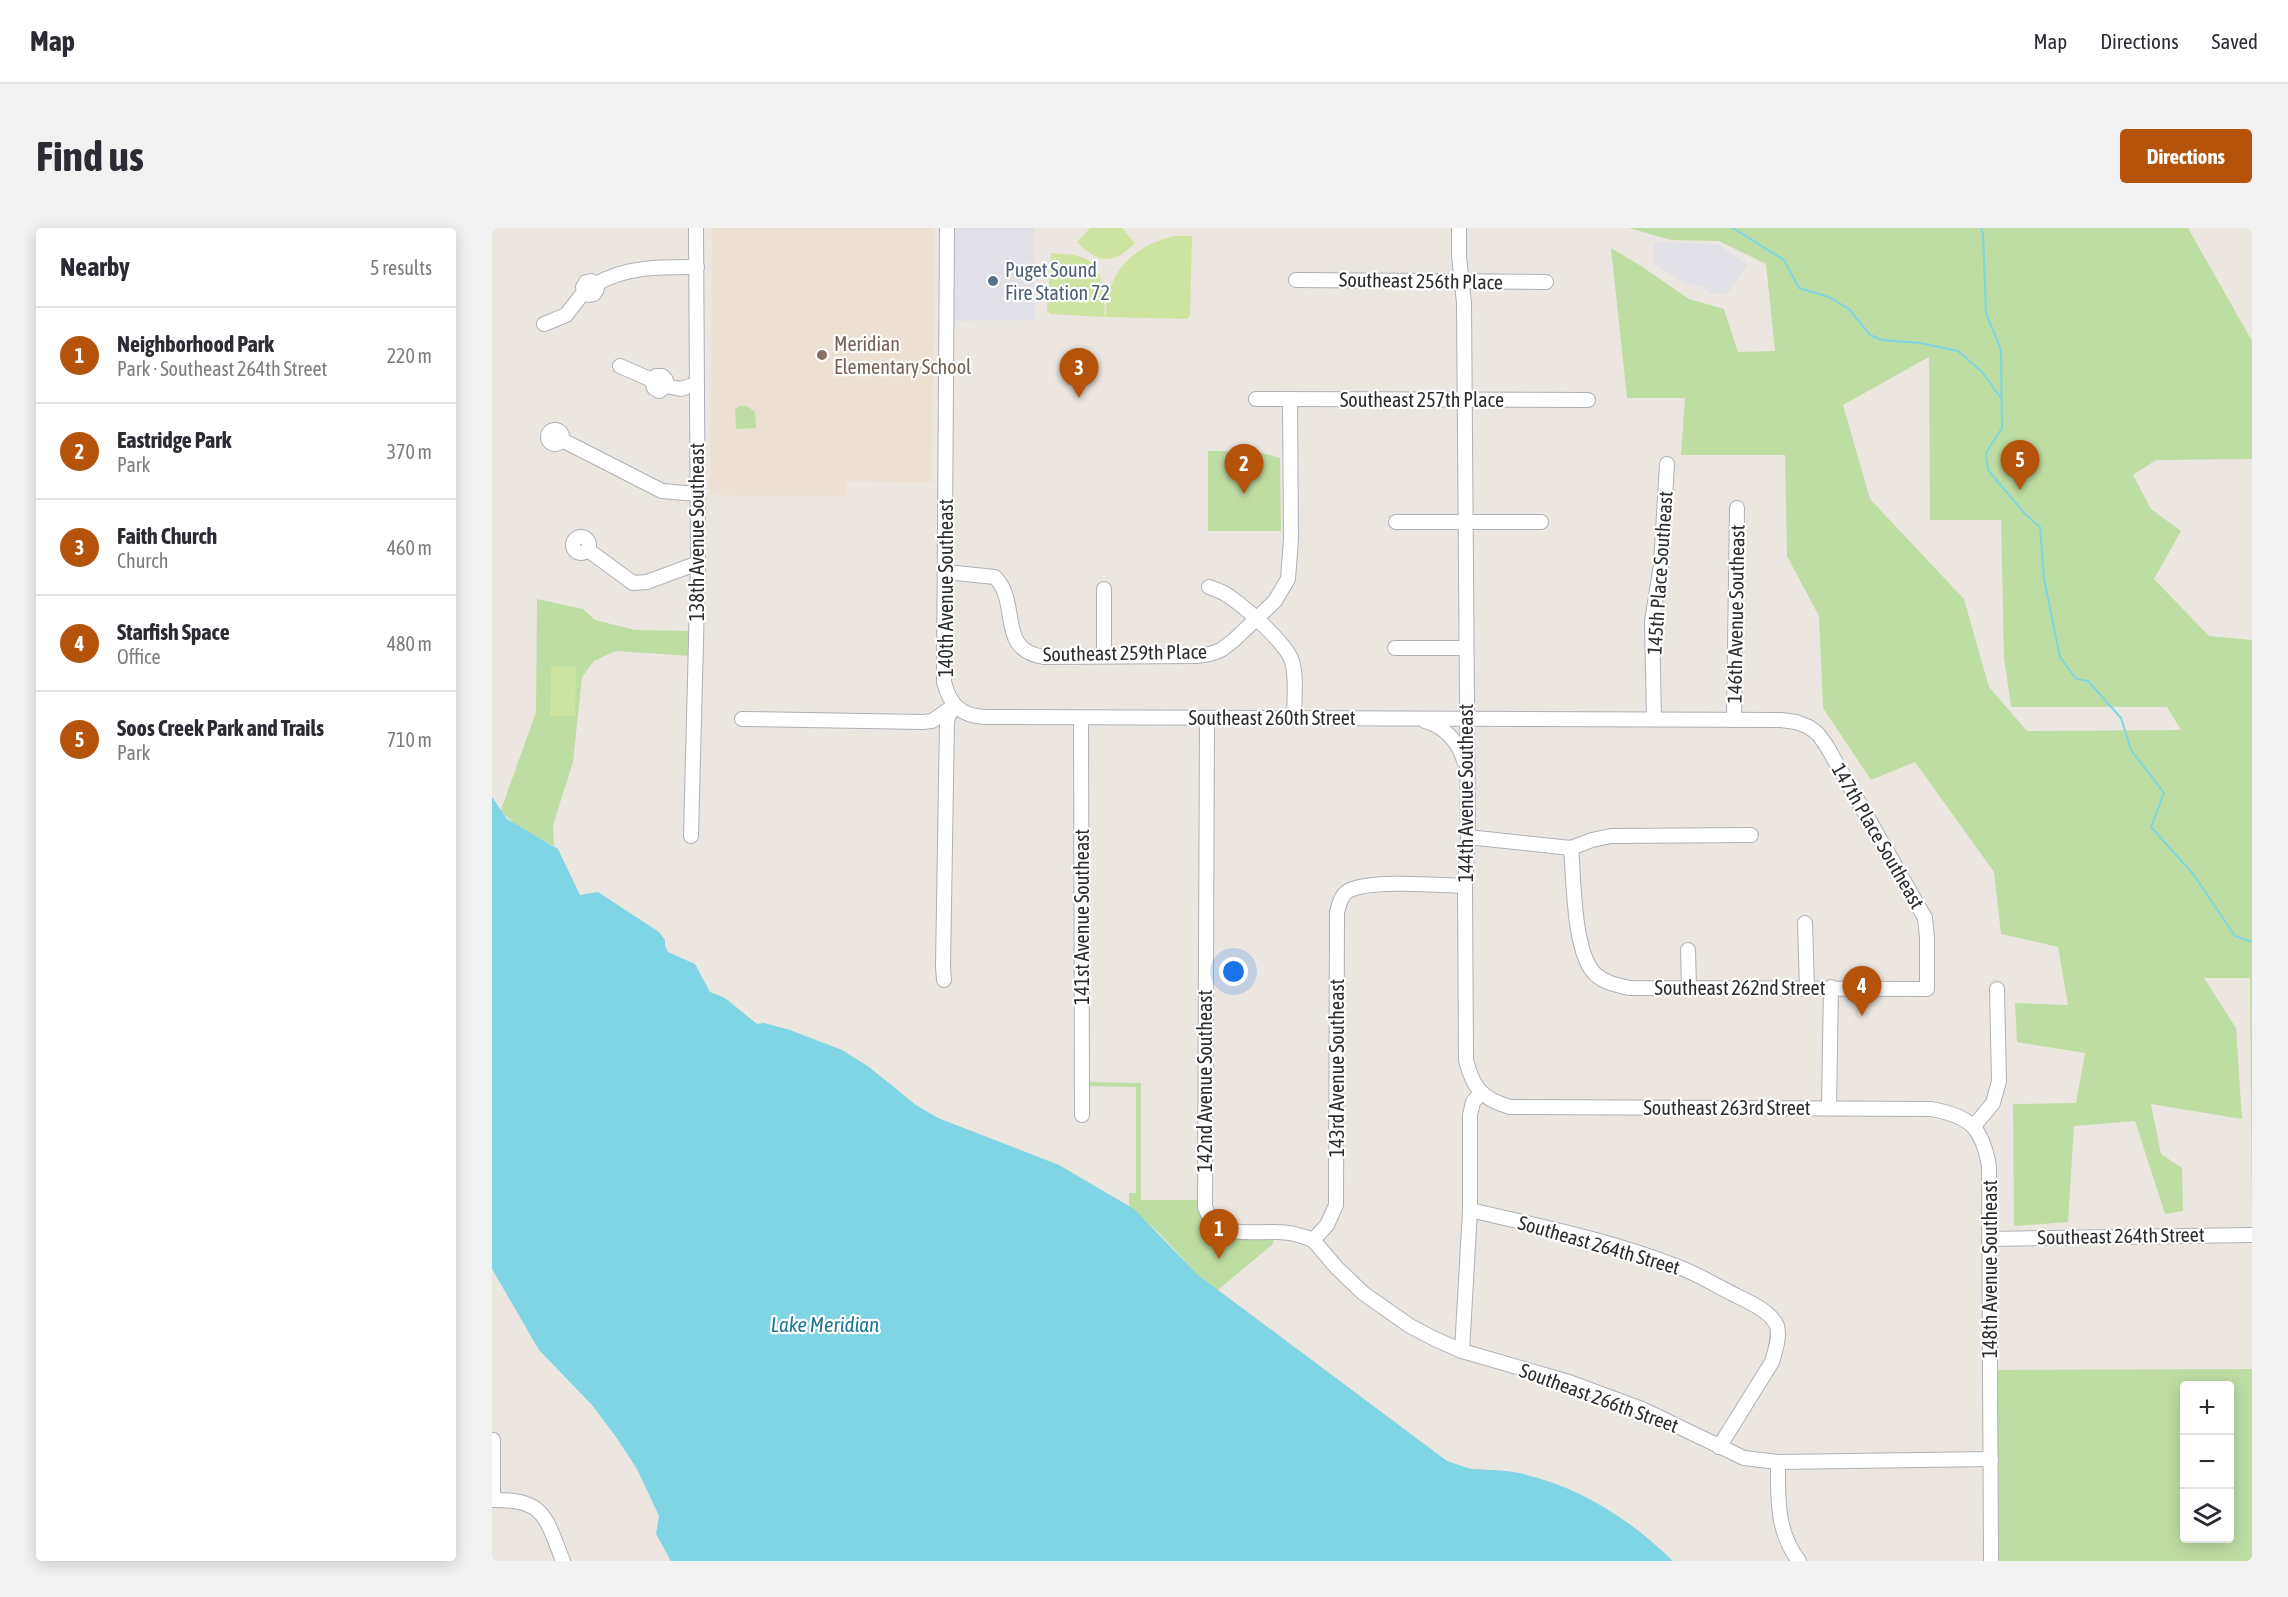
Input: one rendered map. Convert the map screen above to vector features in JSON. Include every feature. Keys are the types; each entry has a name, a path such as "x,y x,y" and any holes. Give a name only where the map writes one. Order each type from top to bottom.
{"street":[{"name":"138th Avenue Southeast","path":"692,837 698,563 696,228"},
{"name":"140th Avenue Southeast","path":"944,980 947,720 954,705 948,696 944,682 947,228"},
{"name":"144th Avenue Southeast","path":"1459,228 1459,256 1463,281 1468,837 1465,886 1466,1060 1470,1075 1480,1093"},
{"path":"544,324 566,315 590,288 608,277 630,270 697,267"},
{"name":"Southeast 256th Place","path":"1296,280 1546,282"},
{"path":"620,366 652,380 656,376 662,376 666,380 666,386 681,389 696,384"},
{"name":"Southeast 257th Place","path":"1256,399 1588,400"},
{"path":"1256,620 1280,594 1290,568 1292,539 1290,399"},
{"path":"562,440 662,491 698,494"},
{"name":"145th Place Southeast","path":"1654,718 1652,621 1661,565 1667,464"},
{"name":"146th Avenue Southeast","path":"1734,720 1737,508"},
{"path":"1396,522 1541,522"},
{"path":"588,550 633,583 647,582 698,563"},
{"name":"Southeast 259th Place","path":"946,572 995,577 1002,584 1015,637 1021,649 1031,655 1044,657 1210,654 1221,650 1256,620"},
{"path":"1209,587 1231,597 1281,643 1292,662 1294,718"},
{"path":"1104,589 1104,656"},
{"path":"1395,648 1466,648"},
{"path":"742,719 923,722 932,720 954,705"},
{"name":"Southeast 260th Street","path":"954,705 972,716 1654,718 1788,721 1809,727"},
{"name":"141st Avenue Southeast","path":"1081,718 1082,1115"},
{"name":"142nd Avenue Southeast","path":"1207,718 1204,1198 1207,1212 1215,1224 1230,1232 1280,1232 1297,1234 1313,1240"},
{"path":"1414,718 1432,723 1446,733 1458,745 1467,771"},
{"name":"147th Place Southeast","path":"1809,727 1826,745 1924,918 1927,937 1927,989"},
{"path":"1468,837 1571,848 1611,836 1751,836"},
{"name":"Southeast 262nd Street","path":"1571,848 1580,938 1593,971 1601,979 1612,984 1629,988 1927,989"},
{"name":"143rd Avenue Southeast","path":"1313,1240 1327,1225 1336,1206 1337,912 1346,892 1372,885 1465,886"},
{"path":"1805,922 1807,988"},
{"path":"1688,950 1689,988"},
{"path":"1829,1108 1831,987"},
{"path":"1974,1126 1993,1103 1999,1081 1997,989"},
{"path":"1462,1351 1470,1210 1470,1115 1473,1102 1480,1093"},
{"name":"Southeast 263rd Street","path":"1480,1093 1502,1105 1534,1109 1931,1109 1959,1117 1974,1126"},
{"name":"148th Avenue Southeast","path":"1974,1126 1985,1144 1989,1166 1991,1561"},
{"name":"Southeast 264th Street","path":"1470,1210 1566,1232 1634,1251 1679,1267 1750,1303 1768,1315 1776,1325 1778,1334 1772,1362 1719,1447"},
{"name":"Southeast 264th Street","path":"1989,1239 2252,1235"},
{"name":"Southeast 266th Street","path":"1313,1240 1363,1293 1410,1326 1462,1351 1569,1383 1642,1409 1744,1458 1778,1462 1991,1459"},
{"path":"493,1440 493,1500 514,1500 531,1504 545,1519 563,1561"},
{"path":"1778,1462 1778,1505 1782,1529 1799,1561"}],"shaded area":[{"name":"Meridian Elementary School","path":"712,228 934,228 932,482 847,481 847,496 710,495"},
{"path":"954,228 1034,228 1035,320 951,321"},
{"path":"1653,242 1718,244 1747,265 1727,294 1709,293 1702,286 1686,284 1653,263"}],"green space":[{"path":"1090,228 1122,228 1135,243 1113,258 1099,258 1077,242"},
{"path":"1629,228 2188,228 2252,341 2252,459 2156,460 2133,475 2151,509 2181,531 2154,579 2209,636 2252,640 2252,1226 2250,978 2204,978 2236,1028 2242,1119 2151,1104 2161,1154 2182,1168 2183,1211 2165,1214 2135,1121 2074,1126 2068,1222 2014,1226 2013,1104 2076,1103 2085,1053 2017,1042 2015,1003 2068,1005 2058,947 2001,934 1994,872 1915,762 1871,780 1823,708 1819,616 1787,556 1785,455 1681,455 1685,398 1627,398 1611,248 1689,299 1724,309 1738,352 1775,351 1766,264 1719,241 1671,240","holes":["1929,357 1930,520 2001,520 2004,657 2011,707 2167,707 2181,730 2027,731 1989,687 1964,599 1870,499 1843,405"]},
{"path":"1174,236 1192,236 1190,315 1187,319 1106,317 1110,287 1124,264 1146,247"},
{"path":"1051,253 1068,254 1091,262 1100,276 1105,317 1050,314 1047,310"},
{"path":"739,406 747,406 755,412 756,428 736,429 735,410"},
{"path":"1208,451 1254,451 1280,458 1281,531 1208,531"},
{"path":"537,599 583,609 595,620 635,630 690,631 690,656 616,651 594,661 582,677 573,762 553,825 554,846 518,826 501,810 536,712"},
{"path":"551,667 576,667 575,716 550,716"},
{"path":"1086,1082 1141,1083 1141,1200 1197,1200 1200,1213 1206,1223 1215,1229 1237,1235 1274,1237 1273,1244 1218,1290 1198,1275 1160,1234 1129,1206 1129,1193 1136,1193 1136,1087 1086,1086"},
{"path":"2252,1369 2252,1561 1999,1561 1997,1370"}],"water":[{"name":"Lake Meridian","path":"492,797 507,819 558,849 580,895 598,892 659,932 665,940 668,952 695,964 710,992 725,998 757,1024 764,1023 790,1030 842,1050 869,1067 916,1105 938,1118 1059,1165 1134,1209 1198,1275 1447,1461 1473,1469 1519,1473 1583,1495 1639,1531 1673,1561 671,1561 656,1534 659,1516 637,1469 592,1405 539,1350 492,1269"}],"waterway":[{"path":"1733,228 1784,260 1799,288 1829,297 1849,309 1870,335 1882,340 1920,343 1958,351 1982,372 2001,398"},
{"path":"1981,228 1986,313 2001,350 2002,428 1986,453 1988,470 2025,514 2040,527 2044,579 2060,657 2076,679 2088,681 2121,718 2131,750 2164,793 2151,827 2194,875 2235,936 2252,942"}],"place":[{"name":"Puget Sound Fire Station 72","path":"993,281"},
{"name":"Meridian Elementary School","path":"822,355"},
{"name":"Faith Church","path":"1079,398"},
{"name":"Soos Creek Park and Trails","path":"2020,490"},
{"name":"Eastridge Park","path":"1244,494"},
{"name":"Starfish Space","path":"1862,1016"},
{"name":"Neighborhood Park","path":"1219,1259"}]}
